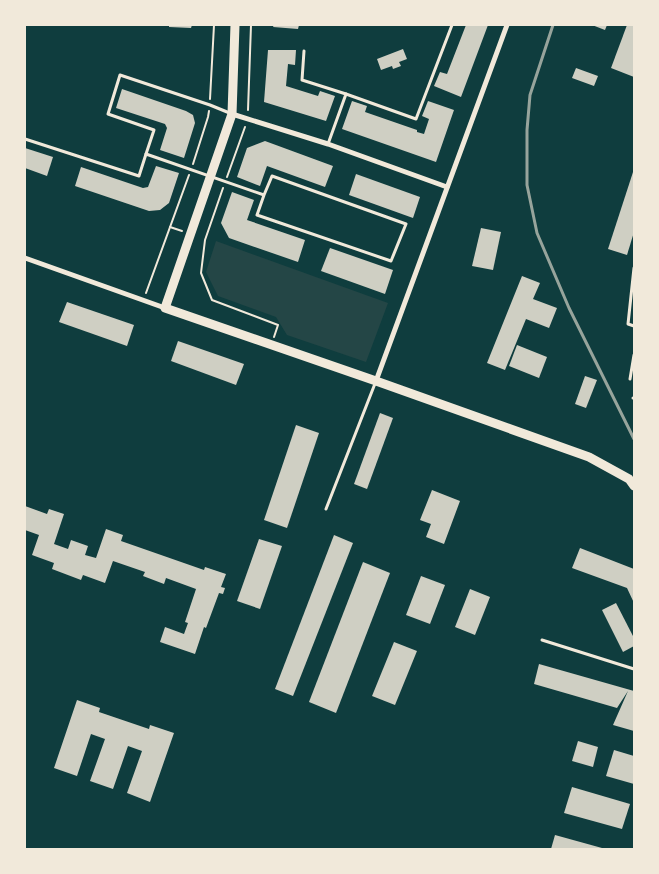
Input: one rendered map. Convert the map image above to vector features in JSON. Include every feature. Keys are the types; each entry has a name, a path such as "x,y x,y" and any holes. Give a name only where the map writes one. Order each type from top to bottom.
{"main road":[{"path":"235,25 232,114 165,308 589,457 629,479 634,486"}],"street":[{"path":"376,381 507,25"},
{"path":"232,114 328,144 447,187"},
{"path":"25,258 165,308"}],"lane":[{"path":"304,51 302,80 416,119 452,25"},
{"path":"25,139 139,176 154,130 108,114 120,75 232,114"},
{"path":"328,144 346,94"},
{"path":"146,154 264,195"},
{"path":"272,176 406,224 392,262 257,215 264,195 272,176"},
{"path":"634,268 628,324 634,326"},
{"path":"630,379 634,355"},
{"path":"326,509 376,381"},
{"path":"542,640 634,669"}],"path":[{"path":"251,25 248,118 205,240 201,274 212,300 278,325 272,345"}],"shaded area":[{"path":"216,241 388,303 366,362 287,335 276,317 218,296 206,272"}],"building":[{"path":"169,25 192,25 191,28 169,27"},
{"path":"274,25 299,25 298,29 273,27"},
{"path":"466,25 488,25 461,97 434,86 440,72 447,74"},
{"path":"592,25 607,25 605,30"},
{"path":"627,25 634,25 634,77 611,68"},
{"path":"403,49 407,59 399,62 401,66 393,69 392,66 381,70 377,59"},
{"path":"268,50 296,50 295,65 288,64 286,86 318,96 320,91 335,96 326,121 264,102"},
{"path":"576,68 598,76 594,86 572,78"},
{"path":"122,89 193,115 195,123 184,158 160,150 167,128 165,124 116,108"},
{"path":"352,101 367,106 365,112 424,134 429,119 422,116 428,101 454,110 436,162 342,129"},
{"path":"265,141 333,166 325,187 267,166 260,186 237,177 247,148"},
{"path":"25,148 53,157 47,176 25,168"},
{"path":"156,166 179,173 169,203 160,210 149,211 75,186 81,167 143,188 148,187"},
{"path":"634,169 634,232 627,255 608,249"},
{"path":"356,174 420,197 413,218 349,195"},
{"path":"232,192 254,200 247,220 305,240 298,262 229,238 221,223"},
{"path":"481,228 501,232 493,270 472,266"},
{"path":"330,248 393,270 385,294 321,271"},
{"path":"522,276 540,283 533,299 557,308 549,328 526,319 505,370 487,363"},
{"path":"67,302 134,325 127,346 59,322"},
{"path":"178,341 244,364 236,385 171,361"},
{"path":"517,345 547,357 539,378 509,366"},
{"path":"585,376 597,380 586,408 575,404"},
{"path":"380,413 393,418 367,489 354,484"},
{"path":"296,425 319,433 287,528 264,520"},
{"path":"432,490 460,501 444,544 426,537 431,524 420,520"},
{"path":"25,506 47,514 49,509 64,514 54,544 68,549 71,540 88,546 85,555 96,558 106,529 123,535 121,541 204,570 205,567 226,574 221,587 225,588 223,594 219,593 206,628 204,627 195,654 160,642 165,627 184,634 188,623 185,622 196,589 166,578 164,584 143,576 145,572 113,561 105,583 83,575 81,580 52,569 54,563 32,555 39,535 25,530"},
{"path":"334,535 353,543 293,696 275,689"},
{"path":"259,539 282,546 260,609 237,601"},
{"path":"580,548 634,569 634,603 627,588 572,568"},
{"path":"363,562 390,573 336,713 309,702"},
{"path":"421,576 445,585 430,624 406,615"},
{"path":"470,589 490,597 475,635 455,627"},
{"path":"616,603 634,638 634,646 623,652 602,610"},
{"path":"394,642 417,651 395,705 372,696"},
{"path":"539,664 634,691 634,731 613,725 628,691 617,708 534,684"},
{"path":"77,700 100,708 99,712 149,729 150,725 174,733 150,802 127,793 142,751 128,746 113,789 90,781 105,739 91,734 77,776 54,768"},
{"path":"578,741 598,747 593,767 572,761"},
{"path":"614,750 634,756 634,784 606,776"},
{"path":"572,787 630,804 622,829 564,813"},
{"path":"555,835 602,848 602,849 551,849"}],"railway":[{"path":"553,25 530,95 527,130 527,185 537,233 569,308 634,439"}]}
